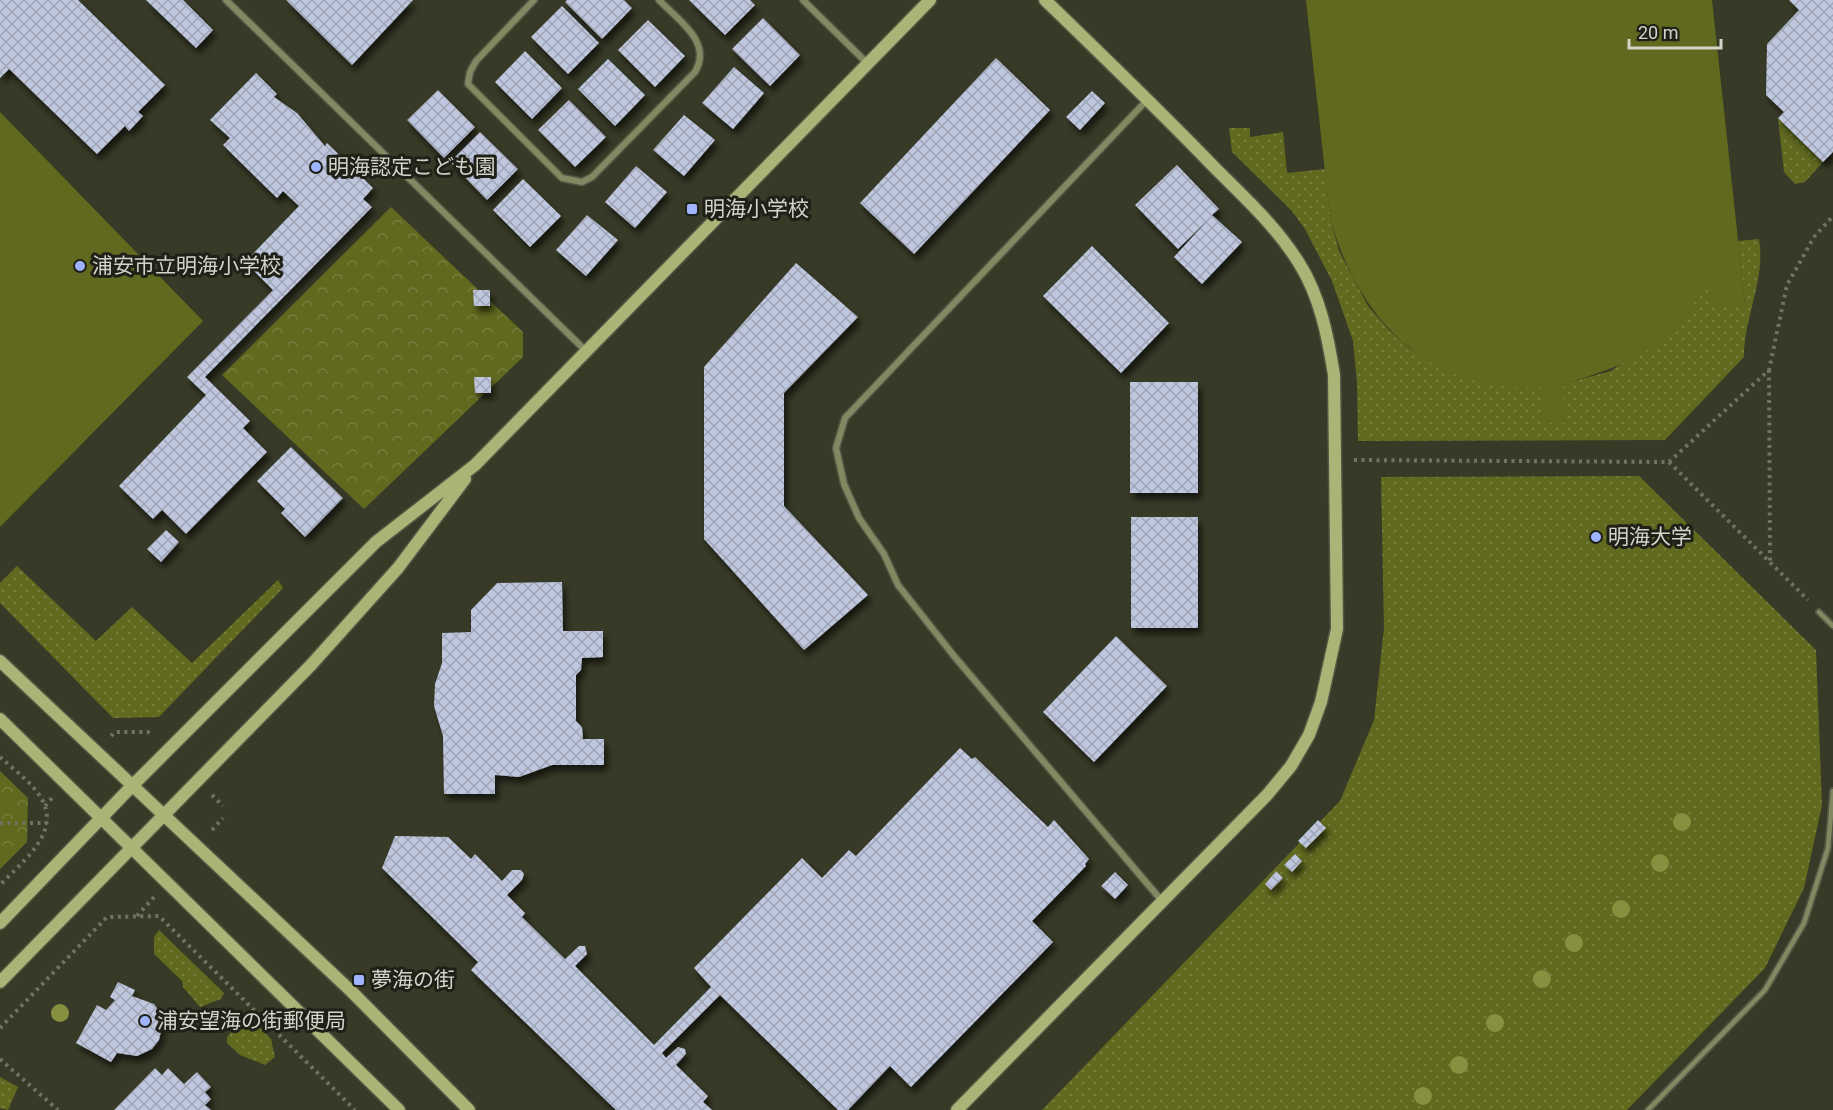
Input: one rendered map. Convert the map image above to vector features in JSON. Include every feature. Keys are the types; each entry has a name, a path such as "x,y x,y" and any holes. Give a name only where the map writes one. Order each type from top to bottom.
{"street":[{"path":"226,0 588,352"},
{"path":"534,0 476,61 470,72 468,84 562,178 582,182 592,177 695,72 701,62 701,48 696,38 659,0"},
{"path":"803,0 868,64"},
{"path":"0,923 132,786 376,542 475,465 930,0"},
{"path":"957,1110 1268,795 1291,766 1309,735 1321,702 1337,629 1334,375 1328,339 1316,300 1300,264 1277,231 1148,99 1045,0"},
{"path":"1148,99 845,418 836,448 844,484 859,518 884,554 898,585 954,656 1162,901"},
{"path":"0,982 311,665 398,568 475,465"},
{"path":"0,661 352,992 469,1110"},
{"path":"0,719 399,1110"}],"lane":[{"path":"1819,612 1833,626"},
{"path":"1648,1110 1765,990 1804,923 1828,848 1833,791"}],"path":[{"path":"1770,563 1769,370 1787,285 1814,237 1833,216"},
{"path":"1335,459 1669,462 1769,370"},
{"path":"1669,462 1819,612"},
{"path":"0,757 37,793 45,806 47,823 45,835 35,849 0,885"},
{"path":"0,823 47,823"},
{"path":"0,1028 107,917 159,916 355,1110"},
{"path":"0,1059 58,1110"}],"green space":[{"path":"1306,0 1712,0 1745,304 1711,306 1706,282 1687,315 1662,341 1631,360 1563,384 1564,423 1543,423 1542,387 1506,387 1468,379 1439,367 1412,350 1389,329 1353,277 1330,217"},
{"path":"0,112 203,321 0,527"},
{"path":"1778,118 1823,162 1805,182 1795,184 1784,172"},
{"path":"1229,128 1250,128 1250,137 1283,132 1287,173 1325,169 1330,217 1339,251 1368,306 1409,348 1437,365 1500,386 1543,387 1564,423 1562,384 1611,371 1686,316 1706,281 1745,304 1738,241 1759,239 1760,269 1747,327 1744,357 1665,440 1358,441 1357,383 1353,341 1332,281 1305,229 1291,210 1232,152"},
{"path":"391,207 523,332 523,357 364,509 222,375"},
{"path":"1639,476 1816,650 1822,805 1804,888 1765,968 1627,1110 1042,1110 1340,801 1374,720 1384,628 1381,477"},
{"path":"17,566 96,641 132,607 192,663 278,580 283,588 159,717 113,718 0,603 0,583"},
{"path":"0,771 28,798 27,842 0,869"},
{"path":"159,930 224,993 221,999 200,1007 183,987 182,981 154,954 154,937"},
{"path":"253,1021 271,1039 275,1057 265,1065 240,1055 227,1043 227,1037 234,1029"},
{"path":"0,1077 18,1087 8,1110 0,1108"}],"building":[{"path":"0,0 78,0 165,85 138,112 143,116 129,131 125,126 97,154 9,69 0,78"},
{"path":"146,0 183,0 213,30 196,48"},
{"path":"286,0 413,0 352,65"},
{"path":"567,0 624,0 632,8 602,39 565,2"},
{"path":"689,0 750,0 755,5 725,35"},
{"path":"1789,0 1833,0 1833,152 1823,162 1778,118 1784,112 1766,95 1767,44 1799,10"},
{"path":"562,6 599,43 568,74 531,37"},
{"path":"763,18 800,55 770,86 732,49"},
{"path":"648,20 685,56 655,87 618,50"},
{"path":"525,51 562,88 532,119 495,82"},
{"path":"996,58 1050,110 914,254 860,203"},
{"path":"608,59 645,95 615,126 578,89"},
{"path":"734,67 764,93 733,129 702,103"},
{"path":"256,73 277,94 274,97 297,113 325,146 327,143 373,188 363,199 372,207 205,377 250,421 243,428 267,452 186,534 162,510 153,519 119,486 206,395 187,377 273,290 245,262 299,206 283,191 277,198 223,145 230,138 210,120"},
{"path":"438,90 475,127 444,158 407,120"},
{"path":"1092,91 1105,103 1080,130 1066,117"},
{"path":"569,100 606,137 575,167 538,130"},
{"path":"684,115 715,140 684,176 653,150"},
{"path":"480,132 518,169 487,200 450,162"},
{"path":"1177,165 1219,209 1212,215 1242,242 1202,284 1174,257 1207,221 1178,249 1135,205"},
{"path":"636,166 667,192 635,228 605,202"},
{"path":"523,179 561,216 530,247 493,210"},
{"path":"587,215 618,240 586,276 556,250"},
{"path":"1092,246 1169,323 1121,373 1043,296"},
{"path":"796,263 858,317 784,393 784,506 868,595 804,650 704,539 704,367"},
{"path":"473,290 490,290 490,306 474,306"},
{"path":"474,377 491,377 491,393 475,393"},
{"path":"1130,382 1198,382 1198,493 1130,493"},
{"path":"291,447 343,498 305,537 281,513 285,509 257,481"},
{"path":"1131,517 1198,517 1198,628 1131,628"},
{"path":"166,530 179,542 161,562 147,549"},
{"path":"562,582 563,631 603,631 603,657 582,658 581,670 576,675 576,721 582,727 583,739 604,739 604,765 552,765 519,777 495,775 495,794 444,794 443,736 434,706 435,684 442,663 442,633 471,632 471,610 497,583"},
{"path":"1116,636 1167,686 1094,762 1043,712"},
{"path":"960,748 972,759 975,757 1048,827 1054,820 1089,859 1086,866 1032,921 1053,942 911,1087 890,1066 848,1110 838,1110 720,995 662,1053 666,1058 678,1047 685,1049 686,1054 676,1065 708,1096 703,1102 712,1110 616,1110 471,970 478,962 382,868 395,836 448,837 471,859 475,854 502,881 512,870 521,870 524,874 522,880 507,895 525,913 522,917 565,959 579,946 585,946 587,954 575,966 654,1045 711,987 694,968 802,858 822,878 849,850 856,856"},
{"path":"1318,820 1326,828 1306,848 1298,841"},
{"path":"1295,854 1302,861 1292,872 1284,865"},
{"path":"1276,871 1283,878 1271,890 1265,884"},
{"path":"1115,872 1128,885 1115,899 1101,886"},
{"path":"118,982 135,990 132,996 154,1004 163,1022 159,1040 152,1049 137,1056 117,1053 111,1062 76,1043 97,1005 106,1010 115,1000 110,997"},
{"path":"155,1068 162,1075 168,1068 184,1084 197,1072 211,1087 205,1092 211,1099 205,1105 211,1110 114,1110"}],"place":[{"name":"明海認定こども園","path":"316,167"},
{"name":"明海小学校","path":"692,209"},
{"name":"浦安市立明海小学校","path":"80,266"},
{"name":"明海大学","path":"1596,537"},
{"name":"夢海の街","path":"359,980"},
{"name":"浦安望海の街郵便局","path":"145,1021"}]}
